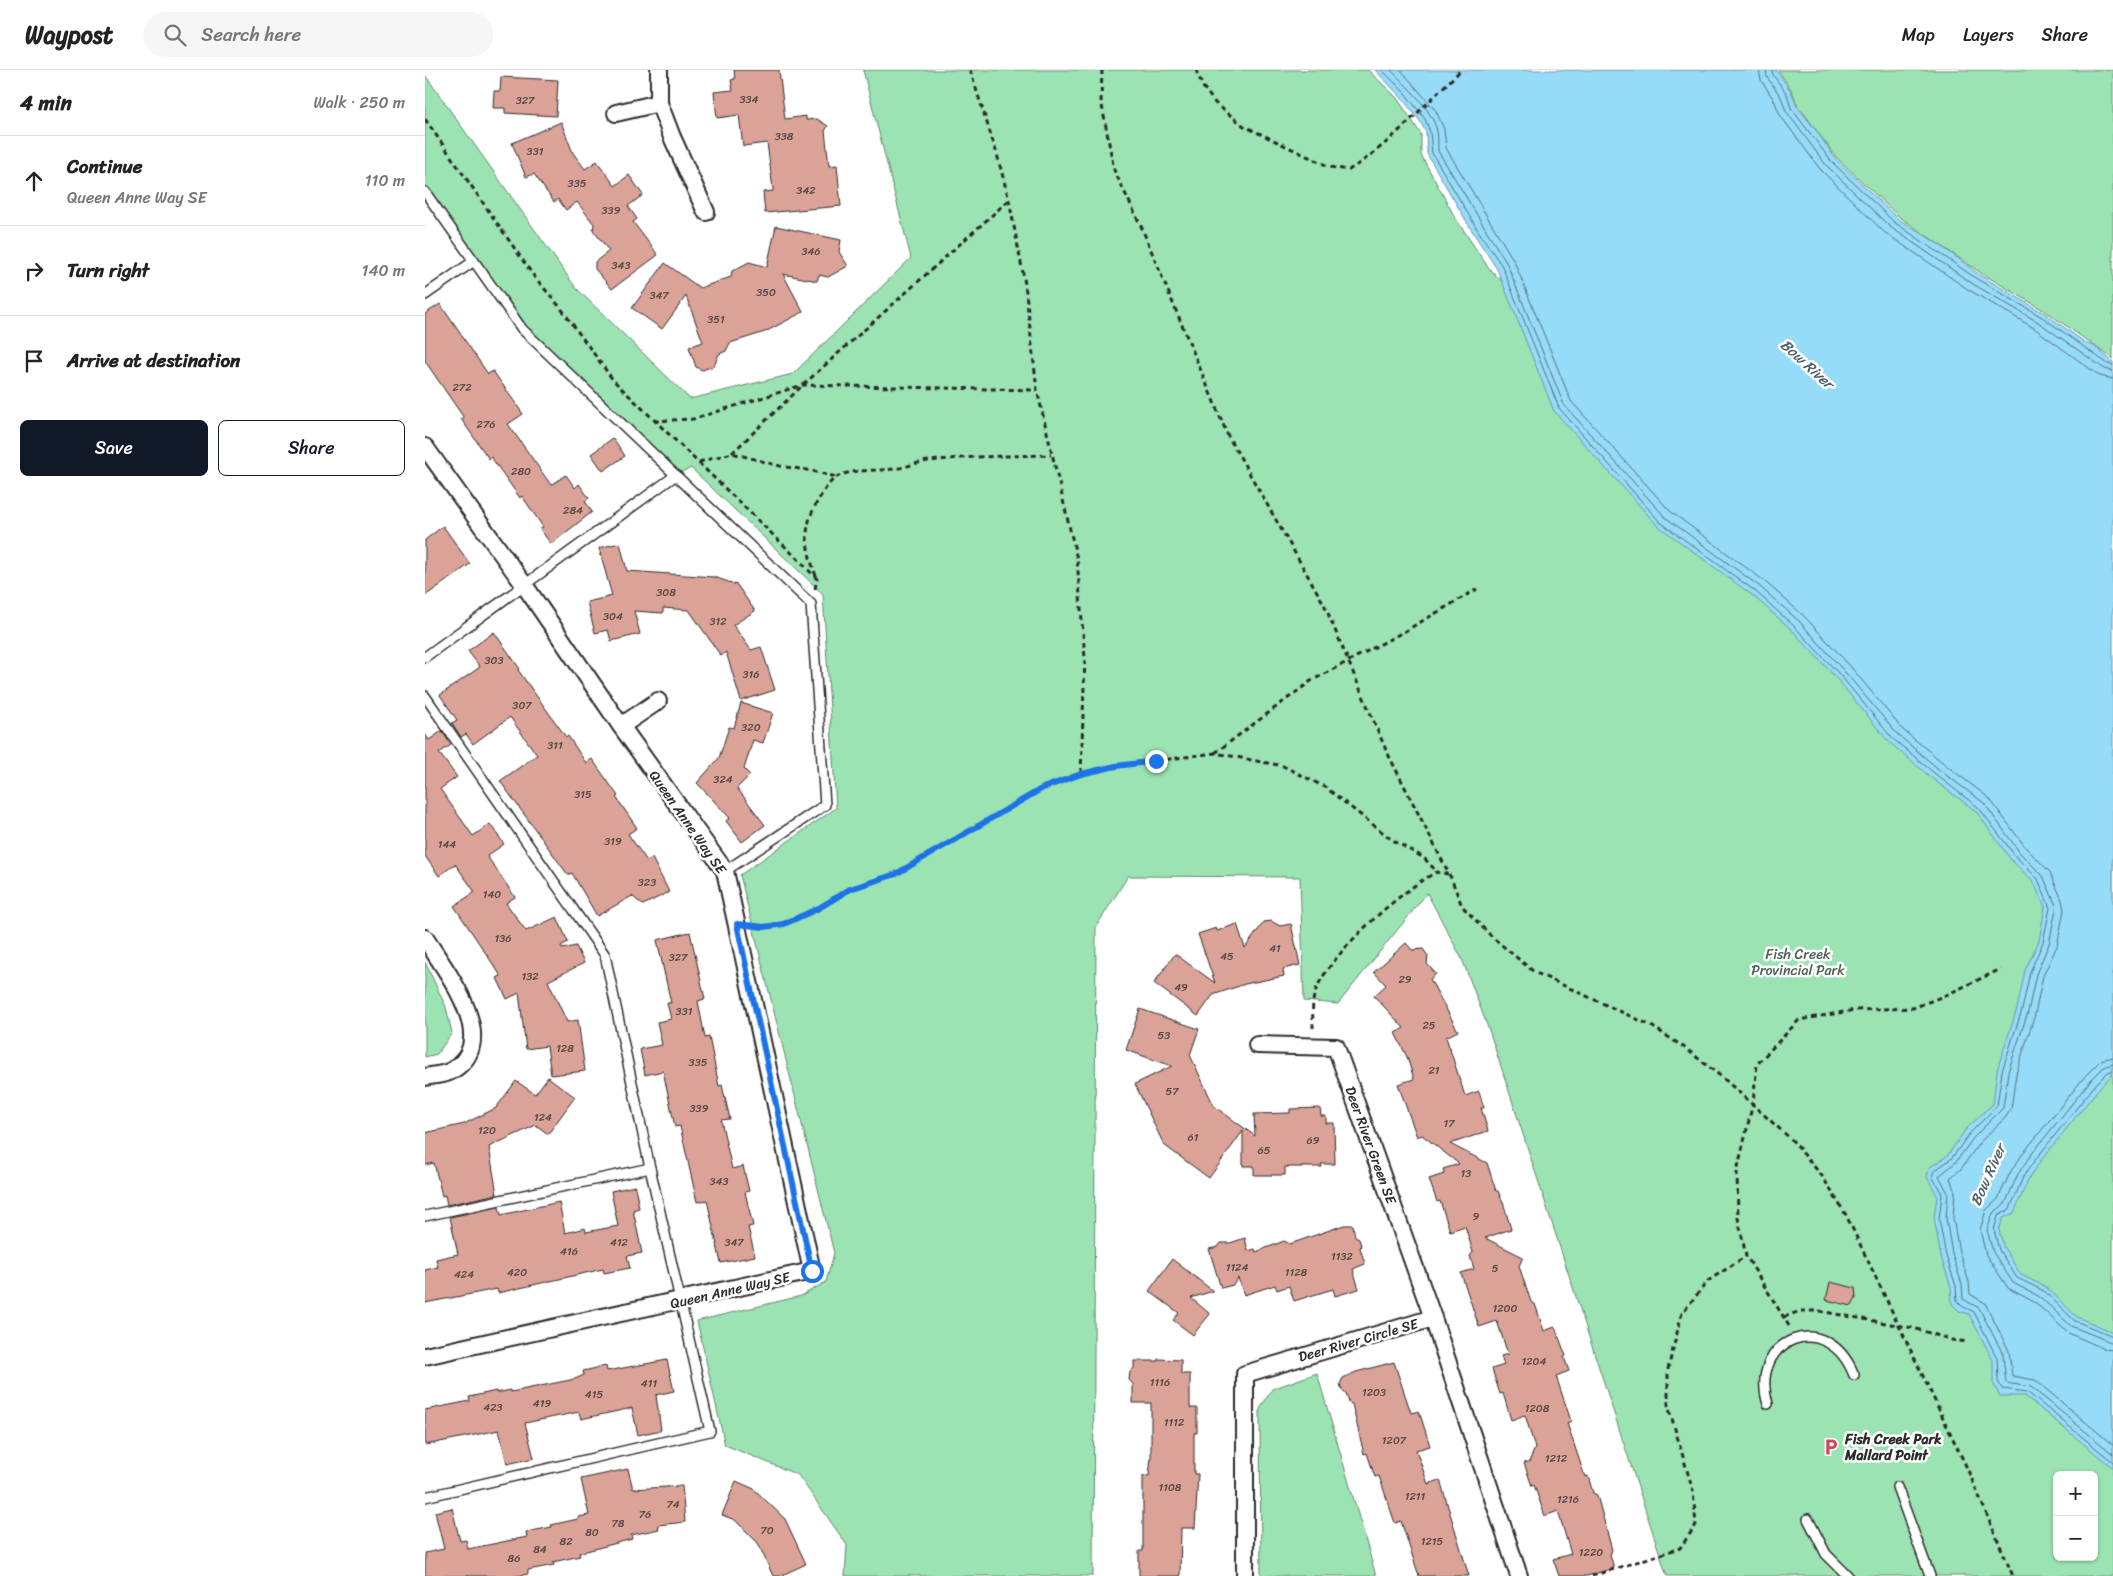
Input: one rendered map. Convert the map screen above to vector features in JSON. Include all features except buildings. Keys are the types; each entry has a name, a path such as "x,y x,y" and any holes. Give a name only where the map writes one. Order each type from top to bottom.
{"street":[{"path":"659,70 659,102 672,137 706,212"},
{"path":"616,113 659,102"},
{"name":"Queen Anne Way SE","path":"425,447 431,470 525,586 621,726 725,871 812,1271 425,1356"},
{"path":"621,726 658,701"},
{"path":"425,938 461,996 470,1019 473,1036 471,1051 463,1063 449,1072 425,1077"},
{"name":"Deer River Green SE","path":"1257,1044 1336,1047 1433,1318"},
{"name":"Deer River Circle SE","path":"1245,1576 1245,1374 1433,1318 1519,1576"}],"lane":[{"path":"425,192 522,329 811,604 825,804 725,871"},
{"path":"425,295 474,261"},
{"path":"425,657 676,475"},
{"path":"425,696 605,955 650,1168 710,1431 425,1497"},
{"path":"425,1216 650,1168"},
{"path":"1768,1404 1766,1388 1767,1368 1770,1358 1785,1343 1798,1338 1811,1336 1832,1344 1840,1351 1849,1364 1853,1375"},
{"path":"1897,1487 1931,1576"},
{"path":"1808,1520 1826,1554 1848,1576"}],"path":[{"path":"970,70 997,154 1009,200 1025,284 1037,390 1077,559 1083,614 1085,658 1081,774"},
{"path":"1102,70 1101,100 1114,170 1141,226 1228,436 1324,604 1386,750 1449,875 1462,906 1474,920 1523,964 1550,981 1606,1004 1650,1025 1685,1048 1753,1103 1792,1140 1822,1176 1847,1215 1971,1477 2013,1576"},
{"path":"1196,70 1203,87 1215,102 1245,126 1330,167 1349,170 1363,162 1461,70"},
{"path":"425,119 533,275 560,307 613,380 817,579"},
{"path":"699,462 732,453 803,385 1009,200"},
{"path":"654,422 693,419 803,385 1037,390"},
{"path":"732,453 780,466 836,477 860,472 895,469 929,461 1051,455"},
{"path":"811,604 817,579 809,558 806,526 814,506 836,477"},
{"path":"1215,753 1311,681 1407,630 1477,589"},
{"path":"737,924 764,927 784,924 819,908 850,889 896,874 1043,788 1081,774 1116,766 1215,753 1283,766 1325,787 1391,839 1424,858 1437,872 1449,875"},
{"path":"1313,1046 1315,990 1323,978 1341,954 1360,934 1405,892 1437,872"},
{"path":"1798,1338 1746,1256 1738,1212 1736,1186 1739,1160 1753,1103 1757,1064 1799,1020 1855,1010 1913,1008 2001,969"},
{"path":"1592,1576 1680,1548 1696,1525 1693,1491 1668,1405 1668,1369 1682,1313 1708,1281 1746,1256"},
{"path":"1784,1318 1799,1311 1819,1311 1913,1328 1952,1340 1968,1342"}],"green space":[{"name":"Fish Creek Provincial Park","path":"863,70 1368,70 1397,98 1421,134 1421,155 1456,219 1488,267 1537,318 2113,800 2113,1576 1667,1576 1490,1033 1462,959 1427,893 1338,1004 1304,1001 1300,877 1128,876 1096,927 1093,1576 845,1576 847,1545 798,1475 725,1445 697,1321 801,1296 826,1282 834,1253 740,875 836,808 823,594 691,468 676,475 522,329 425,192 425,75 576,288 690,399 793,374 911,258"},
{"path":"1778,70 2113,70 2113,359 2045,311 1981,273 1898,216 1836,157 1797,104 1792,91"},
{"path":"425,962 446,1007 452,1033 437,1054 425,1057"},
{"path":"1317,1373 1376,1576 1261,1576 1260,1409 1272,1389"}],"water":[{"name":"Bow River","path":"1375,70 1776,70 1791,91 1796,105 1835,158 1897,218 1940,245 1980,275 2044,313 2086,343 2094,346 2113,362 2113,1074 2100,1087 2039,1163 2028,1180 2014,1213 2003,1218 1999,1230 2004,1248 2021,1275 2046,1287 2077,1317 2113,1332 2113,1468 2025,1396 2000,1396 1993,1383 1993,1360 1969,1314 1959,1311 1952,1304 1951,1287 1941,1257 1934,1218 1937,1195 1927,1177 1929,1168 1947,1156 1966,1129 1993,1104 1997,1070 2017,1009 2025,970 2039,941 2045,907 2033,881 2012,861 1976,811 1935,781 1889,742 1837,679 1791,629 1752,595 1657,525 1554,411 1497,269 1427,154 1426,133 1420,121 1401,97"}],"place":[{"name":"Fish Creek Park Mallard Point","path":"1831,1447"}],"route":[{"path":"812,1271 737,924 764,927 784,924 819,908 850,889 896,874 1043,788 1081,774 1116,766 1156,761"}]}
